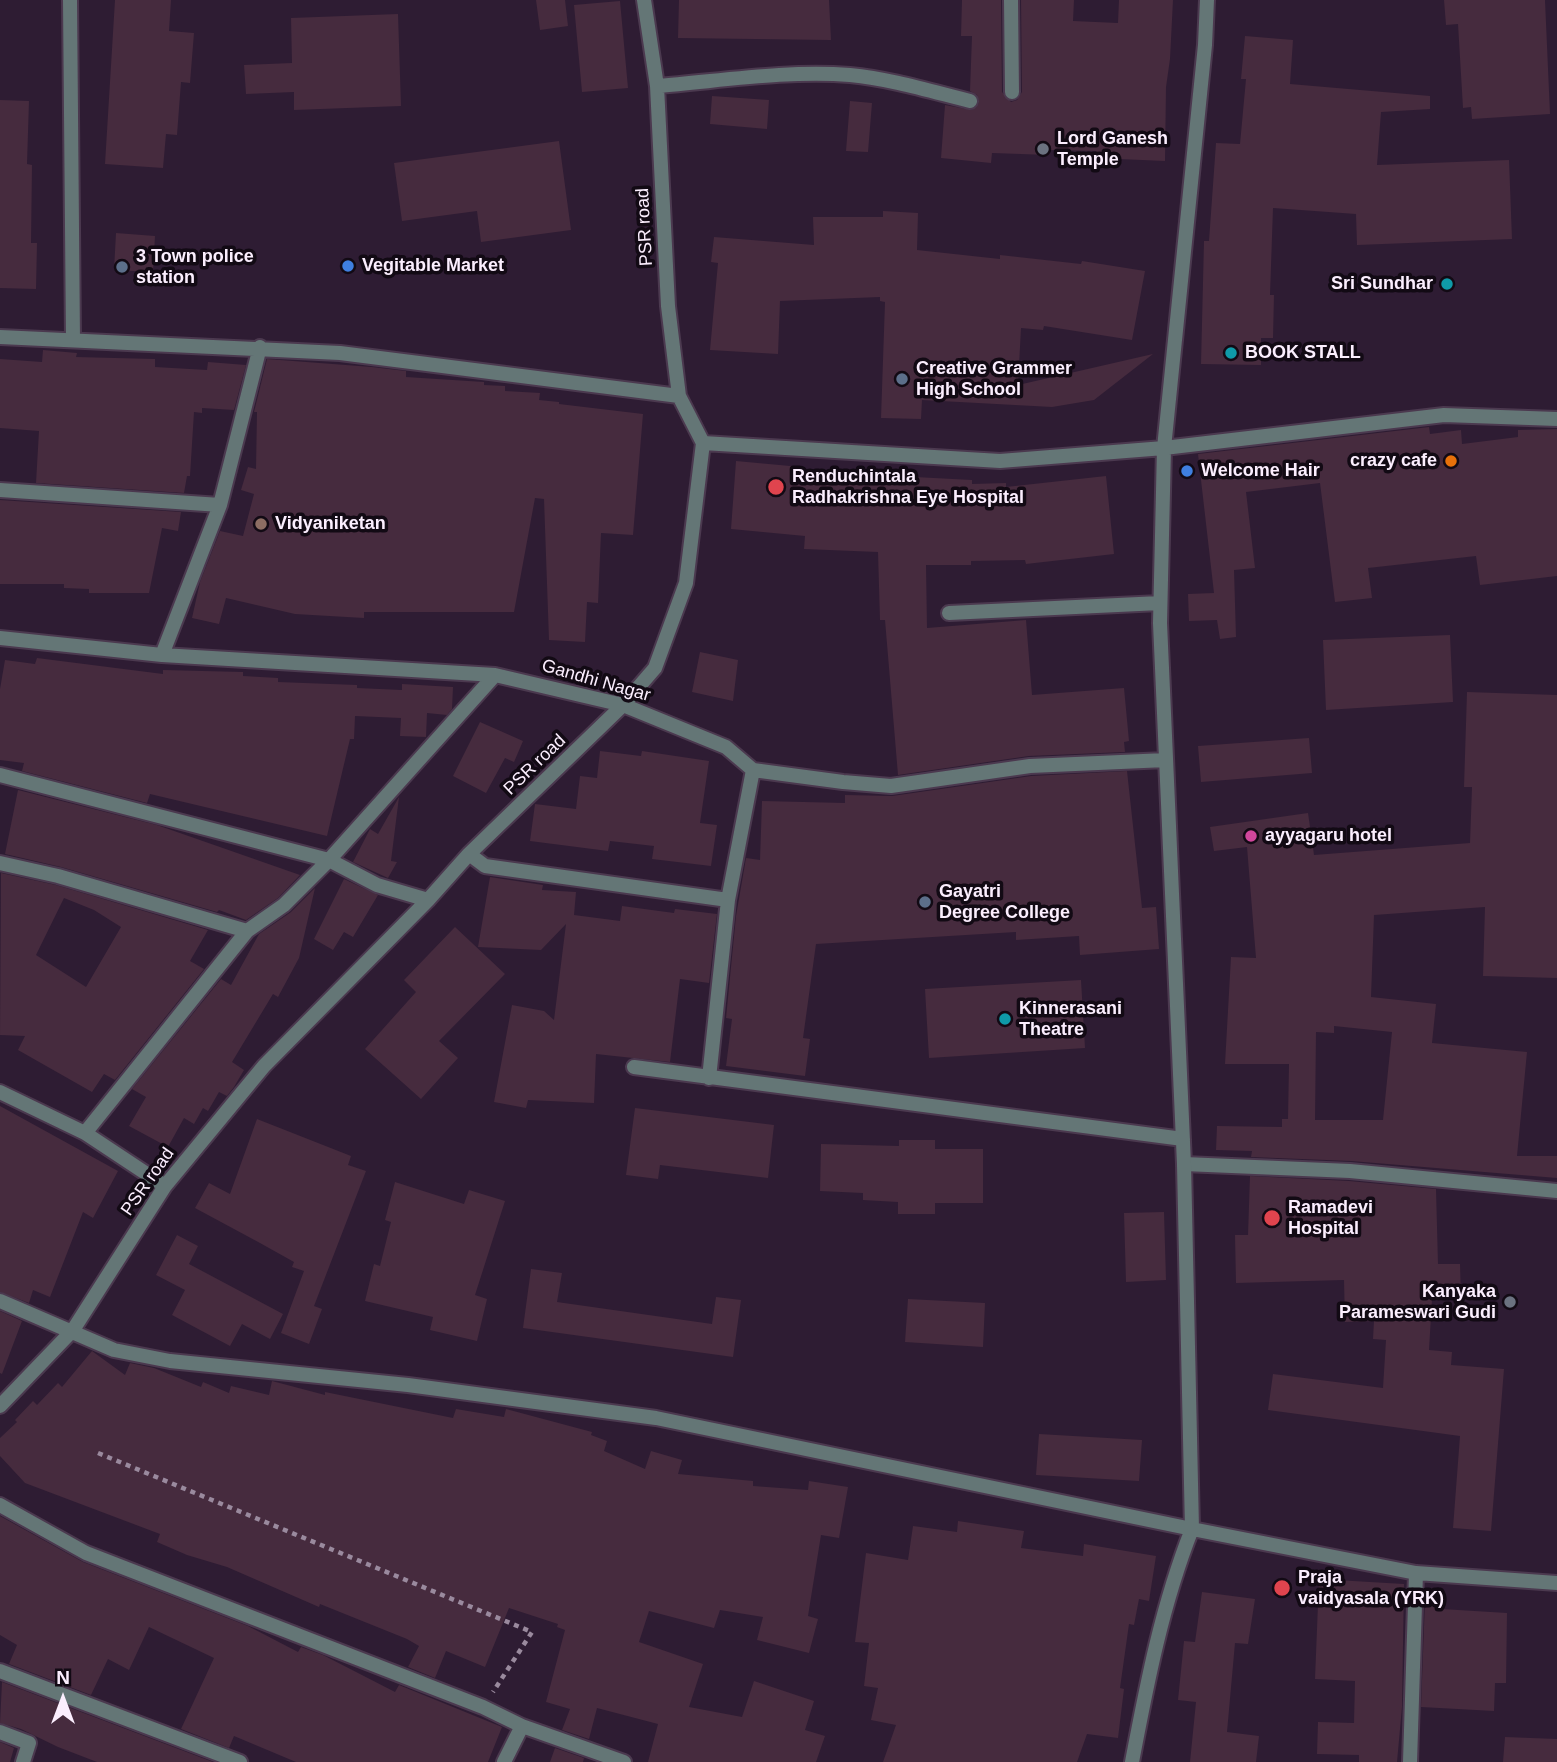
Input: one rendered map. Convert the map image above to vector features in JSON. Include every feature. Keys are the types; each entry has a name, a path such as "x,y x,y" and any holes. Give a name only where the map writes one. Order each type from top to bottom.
{"street":[{"path":"70,0 73,340"},
{"name":"PSR road","path":"0,1406 73,1331 165,1186 264,1066 428,900 469,854 544,785 623,705 655,668 686,583 703,443 679,396 668,306 657,86 644,0"},
{"path":"1011,0 1012,92"},
{"path":"1132,1762 1151,1665 1172,1579 1192,1530 1184,1164 1160,603 1164,448 1207,0"},
{"path":"657,86 798,75 847,75 886,80 970,101"},
{"path":"0,337 260,347 340,353 679,396"},
{"path":"163,655 220,505 260,347"},
{"path":"703,443 1000,461 1164,448 1444,415 1557,419"},
{"path":"0,490 220,505"},
{"path":"949,613 1160,603"},
{"name":"Gandhi Nagar","path":"0,638 163,655 495,675 623,705 726,747 753,770"},
{"path":"85,1133 247,931 284,905 329,860 495,675"},
{"path":"709,1078 728,900 753,770 891,786 1030,766 1166,760"},
{"path":"0,775 329,860 377,885 428,900"},
{"path":"469,854 485,866 728,900"},
{"path":"0,863 58,876 247,931"},
{"path":"634,1067 1183,1139"},
{"path":"0,1092 85,1133 165,1186"},
{"path":"1184,1164 1350,1171 1557,1191"},
{"path":"0,1301 114,1350 170,1361 408,1385 656,1418 1192,1530 1416,1573 1557,1583"},
{"path":"0,1505 86,1553 483,1707 522,1726 624,1762"},
{"path":"1410,1762 1416,1573"},
{"path":"0,1671 240,1762"},
{"path":"504,1762 522,1726"},
{"path":"0,1732 29,1742 23,1762"}],"path":[{"path":"98,1453 532,1632 483,1707"}],"building":[{"path":"115,0 171,0 169,31 194,33 190,83 181,82 177,135 166,134 163,168 105,164"},
{"path":"536,0 565,0 568,26 540,30"},
{"path":"679,0 829,0 831,40 678,38"},
{"path":"962,0 1001,0 1002,92 1011,102 1017,100 1022,92 1021,0 1074,0 1073,21 1118,23 1119,0 1173,0 1166,87 1165,161 1096,158 1096,151 1050,150 1049,155 992,153 991,163 941,158 945,105 972,110 979,103 977,95 970,91 972,36 961,36"},
{"path":"1444,0 1545,0 1550,114 1472,119 1471,107 1463,108 1458,24 1446,25"},
{"path":"620,1 628,88 582,92 574,5"},
{"path":"398,14 401,106 294,110 294,92 246,94 244,65 292,63 291,18"},
{"path":"1245,36 1293,40 1290,84 1430,96 1430,109 1381,112 1377,165 1509,160 1512,239 1357,245 1356,214 1273,208 1270,295 1274,295 1273,338 1261,338 1261,365 1201,364 1204,241 1209,241 1216,143 1240,144 1246,79 1241,79"},
{"path":"712,96 769,100 767,129 710,124"},
{"path":"0,100 29,101 27,164 32,165 31,243 37,243 36,289 0,288"},
{"path":"850,101 872,103 868,152 846,151"},
{"path":"559,141 571,230 481,242 477,211 402,221 394,163"},
{"path":"883,211 918,213 917,250 1000,259 1000,255 1081,264 1082,261 1145,271 1132,340 1044,326 1043,330 1021,328 1018,385 1153,354 1094,400 1052,407 922,400 921,419 881,418 885,302 880,301 880,297 780,301 778,354 710,350 718,263 711,262 714,237 814,245 813,217 883,217"},
{"path":"116,233 155,236 153,272 114,270"},
{"path":"43,350 77,353 76,357 155,359 155,367 207,370 208,362 246,365 234,410 202,408 202,413 194,412 190,476 187,476 184,493 36,483 39,431 0,428 0,359 42,362"},
{"path":"267,359 406,371 406,377 484,382 484,385 505,386 505,391 540,393 539,400 643,414 633,535 601,533 598,603 587,602 585,642 549,640 544,499 535,498 514,612 364,612 364,618 295,614 226,598 219,624 192,618 200,582 220,531 243,536 254,494 241,490 248,467 256,469 257,412 254,412"},
{"path":"1429,427 1430,434 1461,430 1462,444 1518,437 1518,430 1557,429 1557,576 1480,585 1476,556 1368,568 1372,598 1335,602 1320,483 1246,492 1255,568 1234,570 1236,637 1220,639 1217,620 1189,621 1188,594 1214,593 1198,454"},
{"path":"736,461 801,467 801,471 972,480 972,484 1006,483 1006,487 1106,476 1114,554 1026,564 1025,560 971,561 971,565 926,565 927,628 1026,620 1032,695 1124,688 1129,741 1124,742 1125,752 1029,756 898,775 885,620 880,620 878,552 804,549 805,536 731,529"},
{"path":"0,500 181,512 178,531 162,528 149,593 89,593 89,589 64,588 64,584 0,584"},
{"path":"1450,635 1453,702 1326,710 1323,640"},
{"path":"700,652 738,660 733,701 692,692"},
{"path":"37,658 163,674 163,670 243,672 243,676 278,678 278,682 357,685 357,688 402,690 402,684 453,687 452,709 447,715 427,713 426,737 400,736 401,718 355,716 354,739 350,739 327,836 150,794 147,803 22,771 24,763 0,760 0,689 5,660 35,664"},
{"path":"1467,692 1557,695 1557,978 1483,976 1485,907 1374,915 1371,997 1436,1004 1432,1043 1527,1052 1517,1156 1557,1156 1557,1178 1351,1161 1251,1157 1252,1151 1216,1150 1217,1126 1282,1127 1282,1119 1288,1119 1289,1064 1225,1064 1231,957 1256,958 1247,847 1214,851 1210,827 1308,813 1314,855 1470,843 1472,787 1464,787","holes":["1334,1026 1392,1032 1383,1120 1315,1120 1316,1032 1334,1033"]},
{"path":"480,722 523,741 514,762 505,758 486,793 453,776"},
{"path":"1309,738 1312,773 1201,782 1198,746"},
{"path":"600,751 641,756 642,751 709,761 700,823 717,825 711,866 652,859 654,846 610,841 608,851 530,841 535,804 576,809 580,776 597,778"},
{"path":"1127,771 1142,908 1156,907 1159,949 1080,955 1079,936 1016,940 1016,932 816,944 803,1038 810,1039 805,1076 726,1066 732,1019 726,1018 736,916 746,858 760,860 762,801 845,803 845,795 892,796 1031,776"},
{"path":"18,790 157,825 300,875 278,898 246,920 219,910 217,912 61,867 5,854"},
{"path":"399,797 391,861 397,862 388,878 353,862 370,829 378,834"},
{"path":"1,873 56,885 208,930 190,961 204,969 115,1080 104,1074 92,1092 18,1050 25,1036 0,1035","holes":["64,898 94,910 121,927 86,987 36,955"]},
{"path":"490,877 543,885 542,890 576,892 574,915 620,921 622,906 674,913 675,909 717,914 709,983 680,979 670,1062 596,1054 594,1103 528,1100 526,1108 494,1102 512,1005 544,1011 554,1020 566,924 541,950 478,947"},
{"path":"344,879 378,895 353,937 344,932 333,950 314,939"},
{"path":"315,888 299,958 278,997 273,994 232,1062 244,1070 227,1096 219,1092 208,1111 203,1108 194,1124 184,1118 168,1147 129,1126 146,1097 132,1089 221,979 231,985 259,934 291,912"},
{"path":"455,927 505,974 439,1041 458,1058 421,1099 365,1049 416,992 404,980"},
{"name":"Kinnerasani Theatre","path":"1081,980 1085,1048 929,1058 925,989"},
{"path":"0,1106 118,1171 93,1218 83,1212 50,1297 33,1290 29,1303 0,1292"},
{"path":"635,1108 774,1125 768,1178 660,1165 658,1179 626,1175"},
{"path":"257,1119 351,1156 348,1165 366,1171 314,1306 322,1309 309,1344 281,1333 304,1271 292,1267 294,1262 195,1208 209,1183 230,1194"},
{"path":"899,1140 935,1140 935,1149 983,1149 983,1203 935,1203 935,1214 898,1214 898,1202 863,1200 863,1193 820,1191 821,1144 899,1146"},
{"path":"1250,1176 1436,1189 1438,1264 1460,1264 1461,1298 1432,1299 1429,1350 1452,1352 1451,1365 1504,1369 1491,1531 1453,1528 1460,1436 1268,1410 1273,1374 1383,1388 1386,1340 1373,1339 1374,1321 1345,1322 1344,1280 1236,1283 1235,1235 1248,1235"},
{"path":"395,1182 464,1204 469,1190 505,1201 475,1295 487,1299 477,1341 430,1330 433,1317 365,1301 374,1264 380,1266 391,1222 385,1220"},
{"path":"1164,1212 1166,1280 1126,1282 1124,1213"},
{"path":"177,1235 198,1246 189,1264 283,1314 270,1339 242,1324 230,1346 172,1315 185,1290 156,1275"},
{"path":"531,1269 562,1273 557,1302 712,1324 716,1297 741,1300 733,1357 523,1328"},
{"path":"908,1299 985,1303 983,1347 905,1342"},
{"path":"0,1311 22,1321 2,1374 0,1373"},
{"path":"92,1351 125,1375 130,1363 154,1368 201,1387 203,1382 229,1393 231,1386 269,1395 272,1381 325,1395 325,1392 453,1418 456,1409 504,1417 506,1409 592,1432 591,1435 607,1441 604,1451 645,1469 651,1451 682,1460 678,1474 753,1481 753,1486 808,1490 809,1481 848,1487 839,1538 821,1535 808,1616 818,1619 809,1653 757,1640 763,1617 720,1610 714,1628 649,1611 639,1642 703,1664 689,1707 742,1717 754,1681 814,1701 805,1730 825,1736 816,1762 648,1762 658,1724 597,1708 589,1739 562,1730 570,1709 546,1702 565,1630 557,1627 558,1624 509,1608 485,1667 446,1651 435,1678 408,1667 419,1646 407,1639 320,1604 319,1607 227,1567 187,1555 157,1542 160,1534 25,1483 0,1456 0,1438 33,1401 37,1405 58,1383 62,1387"},
{"path":"1039,1434 1142,1440 1139,1481 1036,1475"},
{"path":"0,1516 83,1562 248,1626 298,1652 301,1647 323,1655 395,1692 399,1685 502,1727 488,1762 296,1762 234,1736 229,1748 181,1729 214,1658 149,1627 129,1670 108,1659 91,1695 9,1664 17,1645 0,1635"},
{"path":"958,1521 1024,1531 1021,1548 1083,1556 1084,1544 1156,1556 1149,1601 1139,1599 1134,1625 1129,1624 1120,1688 1124,1689 1118,1738 1087,1734 1077,1762 883,1762 896,1725 871,1720 878,1688 864,1686 869,1643 855,1642 866,1553 908,1560 913,1526 957,1532"},
{"path":"1319,1579 1404,1584 1402,1707 1397,1762 1359,1762 1359,1755 1317,1754 1318,1722 1354,1723 1355,1681 1315,1679"},
{"path":"1202,1592 1255,1599 1248,1644 1235,1643 1227,1732 1259,1736 1256,1762 1190,1762 1196,1702 1178,1700 1184,1641 1195,1642"},
{"path":"1425,1600 1443,1600 1442,1609 1507,1613 1506,1683 1495,1683 1494,1711 1421,1707"},
{"path":"2,1682 213,1762 97,1762 21,1729 0,1723"},
{"path":"1505,1737 1557,1739 1557,1762 1503,1762"},
{"path":"0,1742 14,1748 10,1762 0,1762"},
{"path":"555,1748 584,1758 583,1762 550,1762"}],"place":[{"name":"Lord Ganesh Temple","path":"1043,149"},
{"name":"Vegitable Market","path":"348,266"},
{"name":"3 Town police station","path":"122,267"},
{"name":"Sri Sundhar","path":"1447,284"},
{"name":"BOOK STALL","path":"1231,353"},
{"name":"Creative Grammer High School","path":"902,379"},
{"name":"crazy cafe","path":"1451,461"},
{"name":"Welcome Hair","path":"1187,471"},
{"name":"Renduchintala Radhakrishna Eye Hospital","path":"776,487"},
{"name":"Vidyaniketan","path":"261,524"},
{"name":"ayyagaru hotel","path":"1251,836"},
{"name":"Gayatri Degree College","path":"925,902"},
{"name":"Kinnerasani Theatre","path":"1005,1019"},
{"name":"Ramadevi Hospital","path":"1272,1218"},
{"name":"Kanyaka Parameswari Gudi","path":"1510,1302"},
{"name":"Praja vaidyasala (YRK)","path":"1282,1588"}]}
